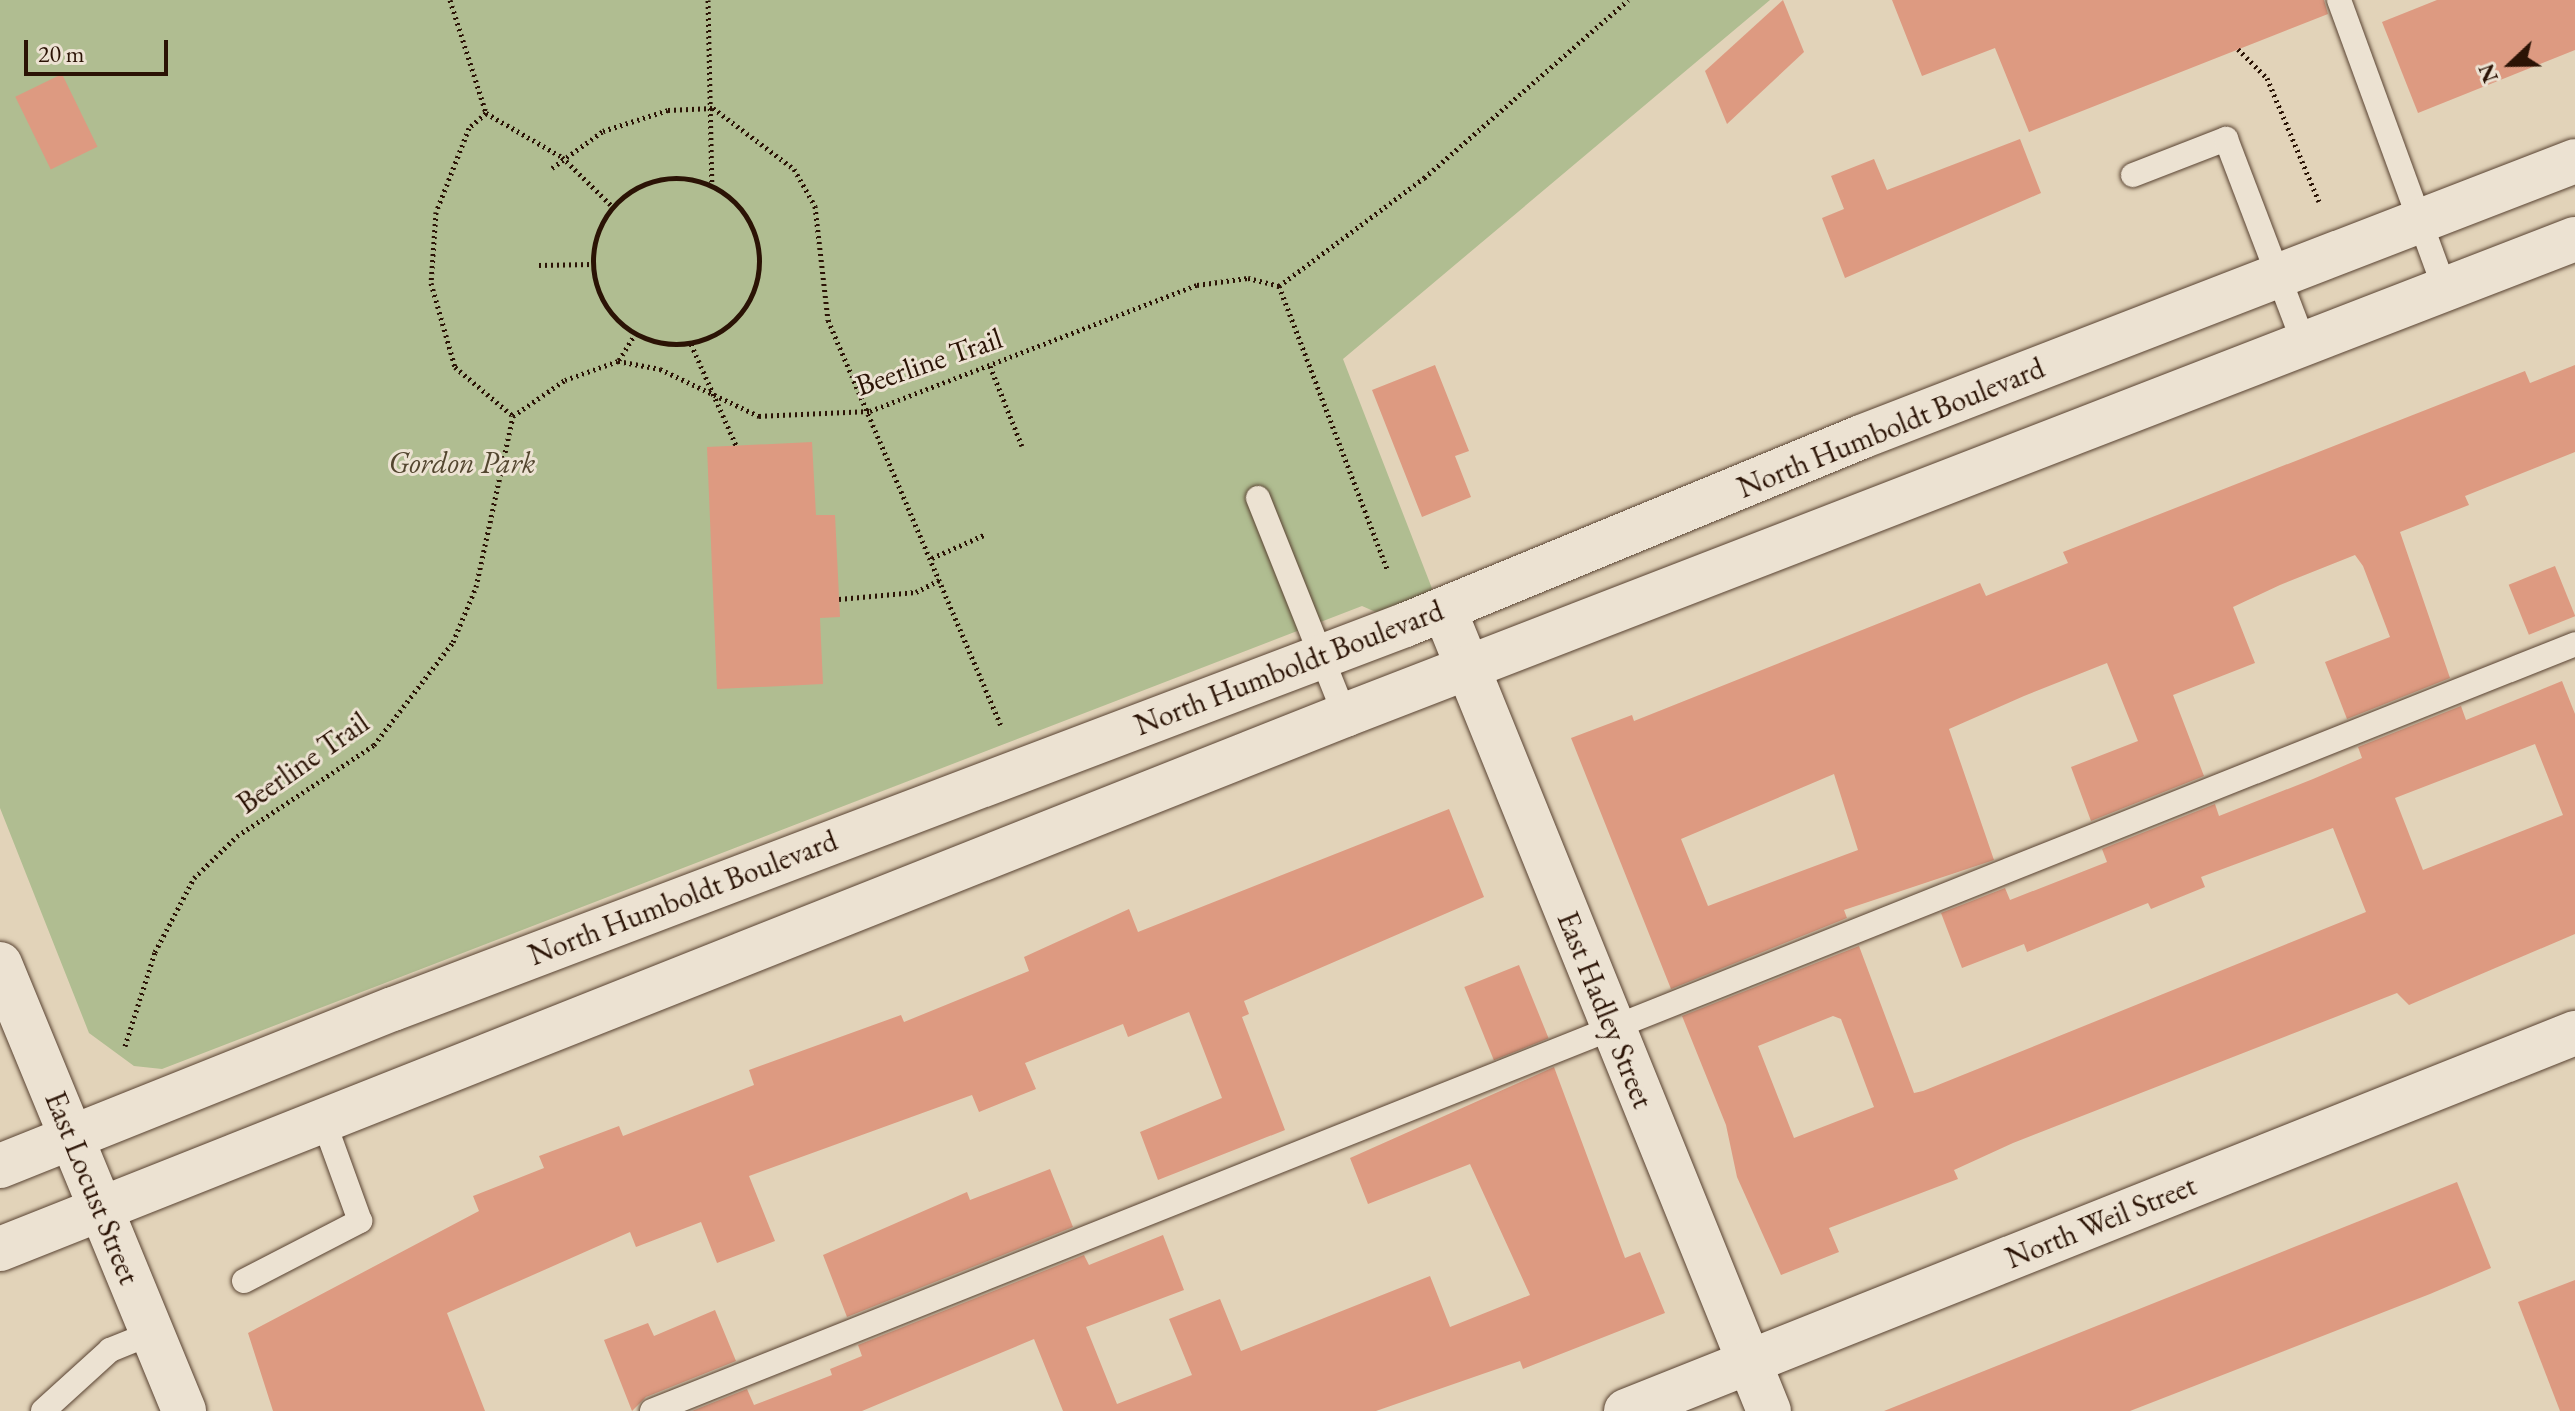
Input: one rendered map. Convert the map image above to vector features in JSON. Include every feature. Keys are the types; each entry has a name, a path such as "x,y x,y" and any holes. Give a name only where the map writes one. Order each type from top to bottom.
{"main road":[{"name":"North Humboldt Boulevard","path":"0,1166 70,1135 1444,609 2575,161"},
{"path":"0,1249 325,1125 1345,715 2575,239"},
{"name":"East Hadley Street","path":"1444,609 1769,1411"},
{"name":"East Locust Street","path":"0,964 184,1411"},
{"name":"North Weil Street","path":"1626,1411 2575,1033"}],"lane":[{"path":"2339,0 2445,290"},
{"path":"2133,175 2226,139 2305,346"},
{"path":"1258,498 1345,715"},
{"path":"652,1411 1113,1231 1611,1024 2575,644"},
{"path":"244,1281 360,1221 325,1125"},
{"path":"43,1411 110,1350 152,1333"}],"path":[{"path":"450,0 486,113 562,157 613,207"},
{"path":"708,0 713,108 712,186"},
{"path":"1388,571 1279,286 1424,178 1628,0"},
{"path":"2238,49 2267,78 2319,202"},
{"path":"552,168 562,157 603,131 668,110 713,108 794,169 815,206 828,320 870,411 1001,725"},
{"path":"486,113 469,128 436,212 431,283 455,367 513,416 565,380 618,361 635,334"},
{"path":"676,177 712,186 745,213 760,264 739,316 690,344 635,334 598,292 592,264 596,237 613,207 650,182 676,177"},
{"path":"539,265 592,264"},
{"name":"Beerline Trail","path":"618,361 660,369 759,416 870,411 1218,279 1279,286"},
{"path":"690,344 736,445"},
{"path":"990,366 1022,446"},
{"name":"Beerline Trail","path":"125,1046 155,952 194,878 237,836 374,745 453,642 476,587 513,416"},
{"path":"932,558 984,535"},
{"path":"839,599 916,592 941,579"}],"green space":[{"name":"Gordon Park","path":"0,0 1770,0 1343,359 1433,591 1378,613 1362,606 162,1069 134,1066 89,1033 0,808"}],"building":[{"path":"1783,0 1804,52 1727,124 1705,71"},
{"path":"1892,0 2324,0 2328,14 2029,132 1995,48 1922,76"},
{"path":"2437,0 2575,0 2575,50 2418,113 2382,22"},
{"path":"62,74 98,147 51,170 15,97"},
{"path":"2020,139 2041,193 1845,278 1822,218 1844,209 1831,176 1874,159 1887,190"},
{"path":"1435,365 1469,451 1455,456 1471,497 1422,517 1372,390"},
{"path":"2575,365 2575,452 2465,496 2469,505 2400,532 2450,678 2347,719 2325,662 2390,637 2363,566 2355,555 2233,607 2255,663 2173,695 2204,776 2091,821 2071,767 2138,741 2107,663 2024,696 1949,729 1994,860 1844,910 1847,918 1671,989 1571,738 1632,715 1634,721 1980,583 1986,596 2068,563 2063,552 2525,371 2530,383","holes":["1834,774 1858,850 1708,906 1681,839"]},
{"path":"812,442 816,515 835,515 840,617 820,618 823,684 717,689 707,447"},
{"path":"2555,566 2575,616 2529,635 2509,585"},
{"path":"2562,681 2575,714 2575,934 2409,1005 2397,993 2013,1143 1954,1170 1958,1179 1829,1228 1839,1252 1781,1275 1737,1177 1726,1125 1682,1016 1859,946 1914,1093 1923,1091 2366,912 2333,828 2201,877 2205,887 2151,909 2148,903 2027,952 2024,944 1962,968 1941,913 2005,888 2010,900 2107,862 2102,849 2215,804 2219,816 2313,779 2362,758 2358,747 2461,706 2466,720","holes":["2535,744 2563,815 2423,870 2395,798","1833,1016 1841,1019 1874,1107 1794,1138 1758,1046"]},
{"path":"1449,809 1484,897 1244,1001 1249,1014 1242,1017 1285,1130 1158,1180 1140,1132 1222,1098 1189,1012 1128,1037 1123,1024 1025,1063 1036,1089 979,1112 972,1095 749,1176 775,1241 717,1263 701,1222 636,1247 630,1232 447,1313 485,1411 273,1411 248,1333 479,1211 473,1196 544,1168 539,1156 619,1126 623,1136 754,1085 749,1070 901,1015 904,1022 1029,971 1024,957 1129,909 1138,932"},
{"path":"1519,965 1549,1038 1494,1060 1464,987"},
{"path":"1554,1067 1625,1258 1640,1252 1665,1313 1523,1369 1520,1361 1376,1411 1063,1411 1034,1339 862,1411 692,1411 747,1389 754,1405 832,1375 830,1369 862,1356 858,1345 1084,1255 1089,1265 1163,1235 1184,1290 1086,1327 1117,1404 1192,1375 1169,1319 1220,1299 1241,1351 1430,1276 1450,1327 1530,1295 1470,1164 1368,1204 1350,1158"},
{"path":"1050,1169 1073,1227 847,1317 823,1255 967,1192 970,1200"},
{"path":"2457,1182 2491,1268 2430,1294 2130,1411 1884,1411"},
{"path":"2575,1280 2575,1411 2560,1411 2518,1302"},
{"path":"715,1310 736,1361 646,1397 632,1411 604,1340 648,1323 654,1336"}]}
